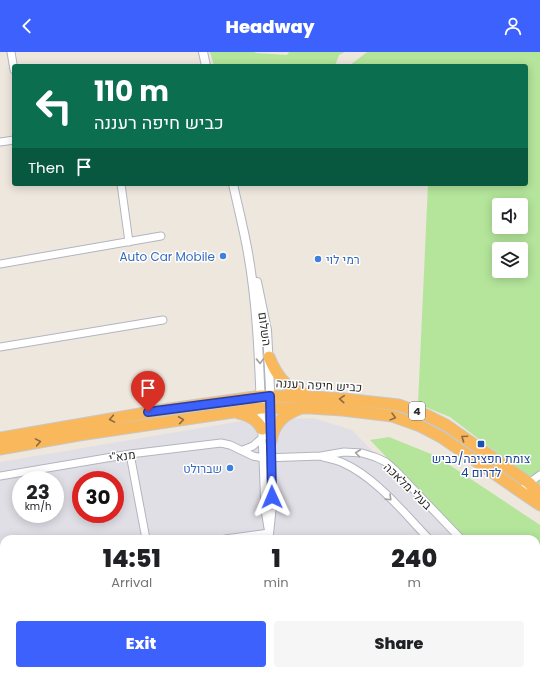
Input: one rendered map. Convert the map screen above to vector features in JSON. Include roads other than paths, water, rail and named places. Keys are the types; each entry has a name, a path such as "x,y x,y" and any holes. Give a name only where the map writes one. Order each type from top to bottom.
{"highway":[{"path":"269,357 274,369 288,387 300,393 314,397"},
{"name":"כביש חיפה רעננה","path":"0,438 163,410 266,396 314,397 399,405 426,415 446,425 529,483 540,494"},
{"name":"כביש חיפה רעננה","path":"0,449 79,435 266,408 342,410 392,416 420,426 441,437 540,505"},
{"path":"233,412 251,417 260,425 265,436 273,431 283,417 291,412 303,408"}],"street":[{"path":"11,52 13,64"},
{"path":"203,52 206,64"},
{"path":"0,142 12,140"},
{"path":"121,186 129,242"},
{"name":"השלום","path":"233,186 267,330 269,357 266,396"},
{"path":"0,264 162,236"},
{"name":"השלום","path":"248,252 266,396"},
{"path":"0,347 163,320"},
{"path":"266,396 265,436 267,458 265,510 269,535"},
{"path":"242,450 253,446 265,436 266,408"},
{"name":"מנא\"י","path":"0,476 130,454 215,444 230,445 253,456 267,458"},
{"name":"בעלי מלאכה","path":"267,458 321,456 344,452 362,453 375,457 386,462 395,470 457,535"},
{"path":"130,454 145,535"},
{"name":"בעלי מלאכה","path":"321,456 340,462 356,470 372,482 426,535"},
{"path":"521,491 540,475"}],"place":[{"name":"Auto Car Mobile","path":"223,256"},
{"name":"רמי לוי","path":"318,259"},
{"name":"צומת חפציבה/כביש 4 לדרום","path":"481,444"},
{"name":"שברולט","path":"230,468"}]}
